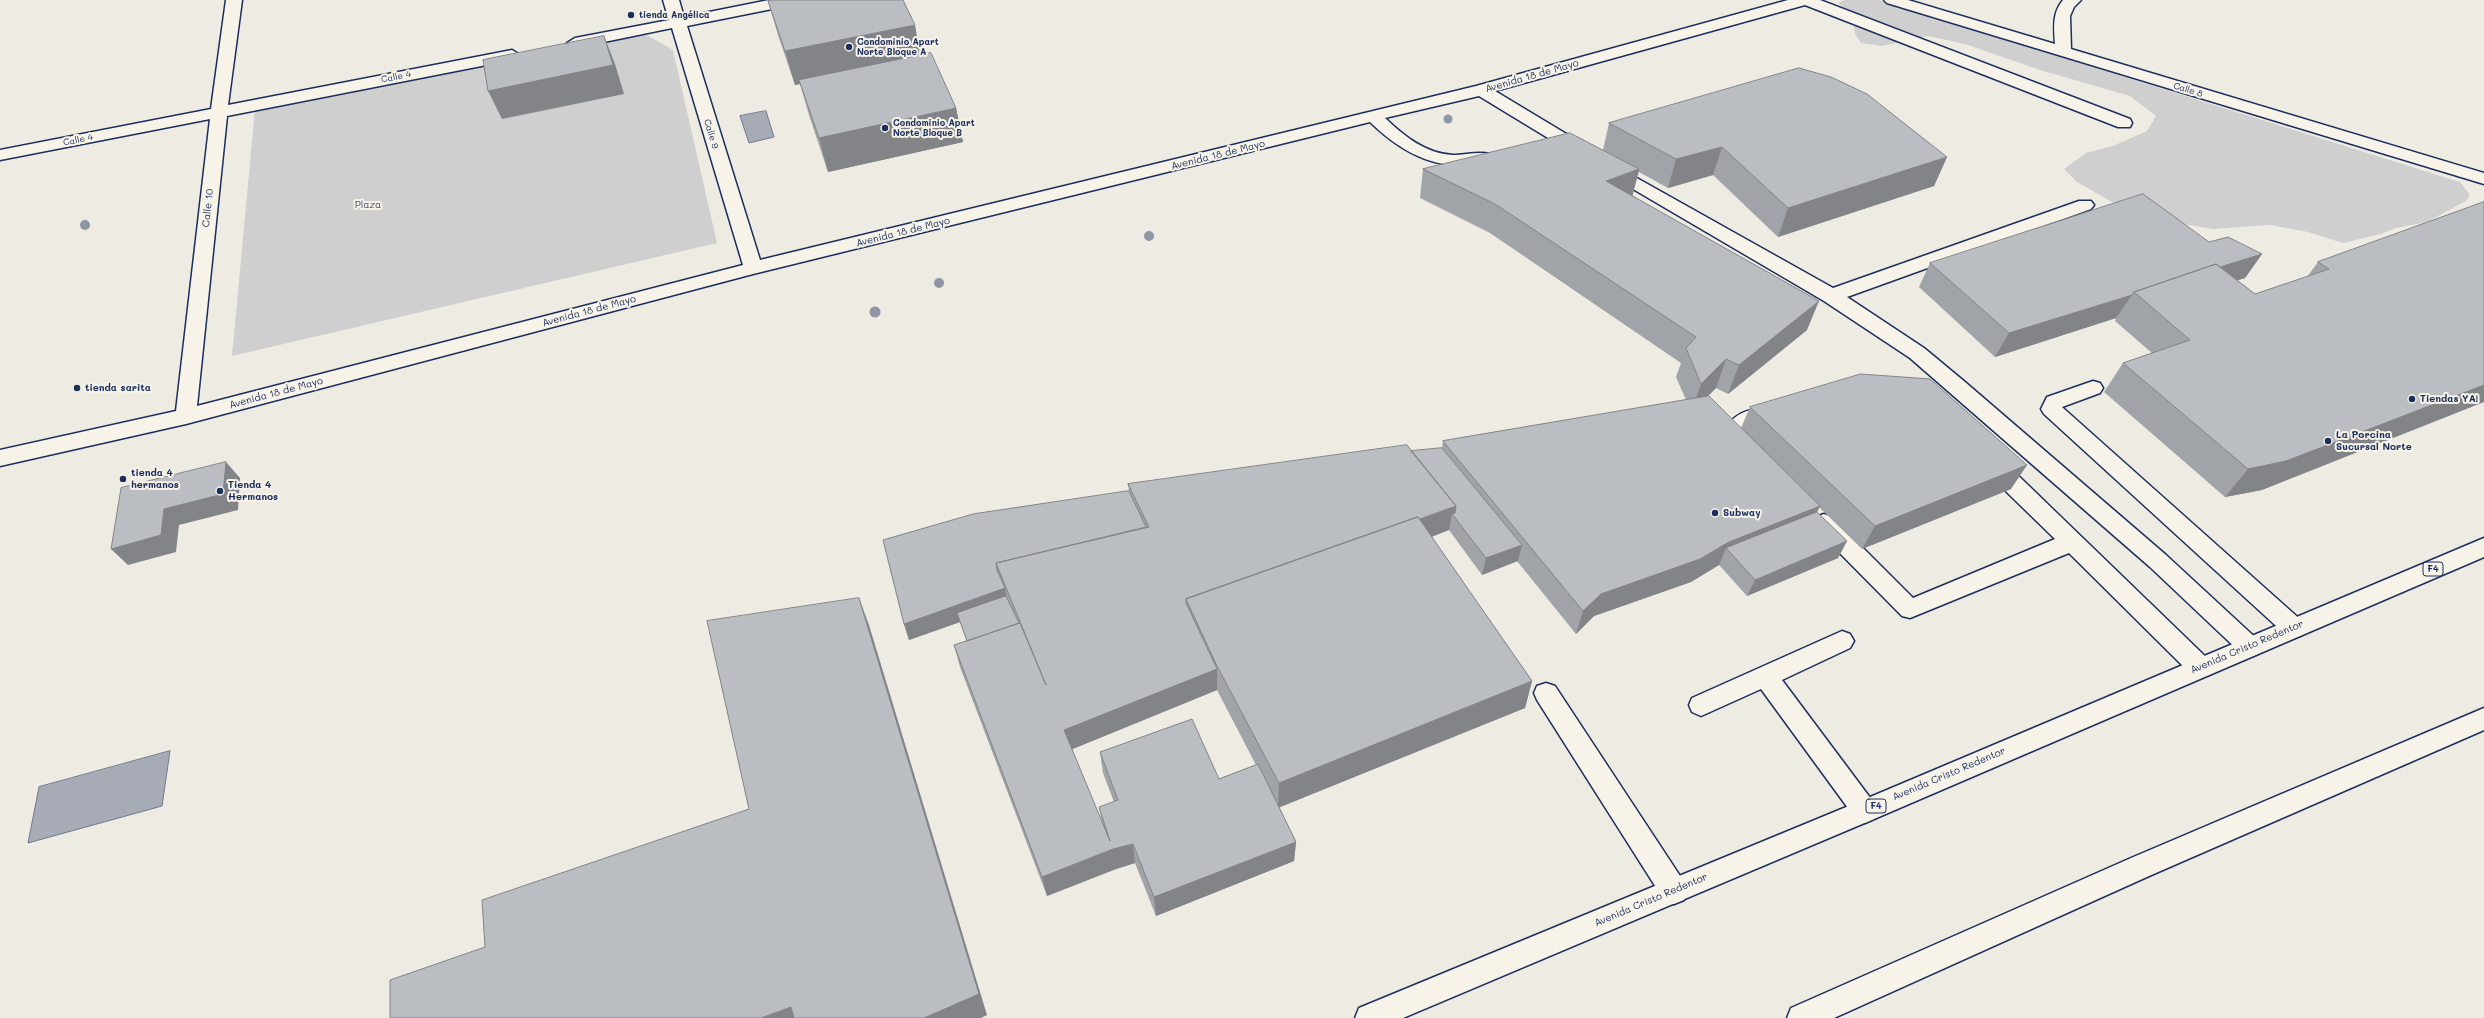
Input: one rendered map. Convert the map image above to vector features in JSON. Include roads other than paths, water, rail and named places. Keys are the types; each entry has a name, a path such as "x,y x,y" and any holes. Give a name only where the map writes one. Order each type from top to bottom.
{"main road":[{"name":"Calle 10","path":"186,416 219,112 234,0"},
{"name":"Calle 9","path":"671,0 753,268"},
{"path":"561,46 792,0"},
{"path":"1806,0 1929,49 2124,123"},
{"name":"Avenida 18 de Mayo","path":"0,458 186,416 753,268 1481,90 1806,0"},
{"name":"Calle 8","path":"1892,0 2484,180"},
{"path":"2063,52 2062,12 2066,3 2073,0"},
{"name":"Calle 4","path":"0,155 530,52"},
{"path":"1481,90 1831,296 1917,353 2158,561 2250,647"},
{"path":"1374,117 1398,140 1419,153 1460,162 1501,156"},
{"path":"1537,144 1559,137"},
{"path":"1831,296 2086,205"},
{"path":"2093,388 2054,402 2051,409 2294,628"},
{"path":"1763,463 1735,435 1735,427 1740,421 1792,407"},
{"path":"1976,448 2200,668"},
{"path":"1808,508 1910,609 2072,542"},
{"name":"Avenida Cristo Redentor","path":"1369,1018 1865,811 2484,547"},
{"path":"1701,705 1842,642"},
{"path":"1765,676 1865,811"},
{"path":"1546,692 1674,891"},
{"path":"1801,1018 2140,867 2484,719"}],"place":[{"name":"tienda Angélica","path":"631,15"},
{"name":"Condominio Apart Norte Bloque A","path":"849,47"},
{"name":"Condominio Apart Norte Bloque B","path":"885,128"},
{"name":"tienda sarita","path":"77,388"},
{"name":"Tiendas YA!","path":"2412,399"},
{"name":"La Porcina Sucursal Norte","path":"2328,441"},
{"name":"tienda 4 hermanos","path":"123,479"},
{"name":"Tienda 4 Hermanos","path":"220,491"},
{"name":"Subway","path":"1715,513"}],"park label":[{"name":"Plaza","path":"368,205"}]}
